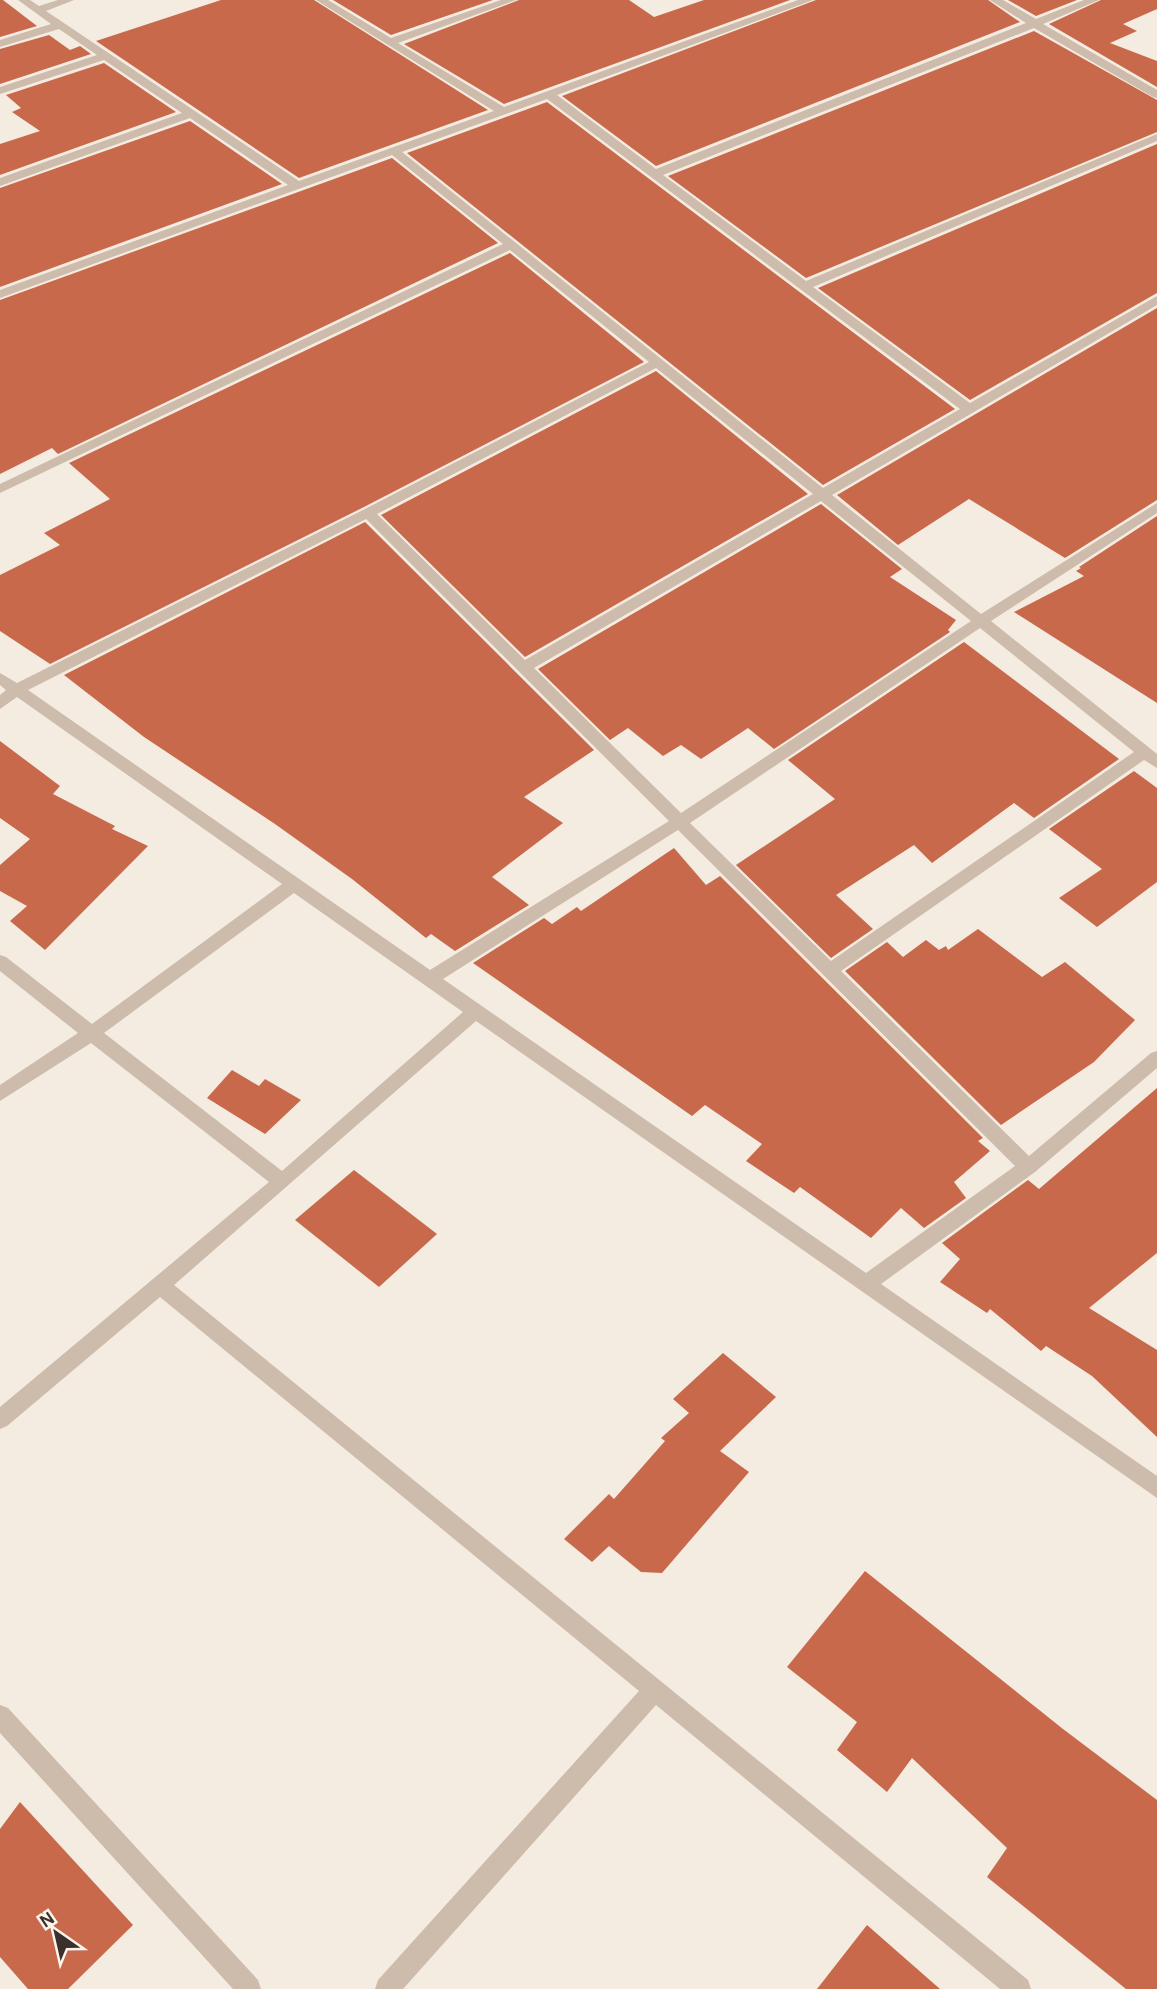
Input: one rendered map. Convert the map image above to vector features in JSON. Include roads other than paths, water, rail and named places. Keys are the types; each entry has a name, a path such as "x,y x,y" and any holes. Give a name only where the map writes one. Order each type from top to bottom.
{"street":[{"path":"23,0 299,187"},
{"path":"37,10 69,0"},
{"path":"321,0 504,112"},
{"path":"390,42 511,0"},
{"path":"0,294 808,0"},
{"path":"995,0 1157,94"},
{"path":"655,174 1094,0"},
{"path":"0,44 60,25"},
{"path":"0,91 106,56"},
{"path":"549,95 969,409"},
{"path":"0,182 191,114"},
{"path":"804,286 1157,137"},
{"path":"395,152 1151,757 830,970"},
{"path":"0,489 511,245"},
{"path":"524,667 1157,300"},
{"path":"0,704 17,689 368,513 658,362"},
{"path":"429,979 681,821 1157,507"},
{"path":"368,513 1028,1167"},
{"path":"0,678 1155,1484"},
{"path":"0,1094 92,1033 294,884"},
{"path":"0,962 282,1182"},
{"path":"0,1420 282,1182 476,1011"},
{"path":"867,1283 1028,1167 1157,1058"},
{"path":"160,1285 1018,1989"},
{"path":"387,1989 655,1690"},
{"path":"0,1716 249,1989"}]}
